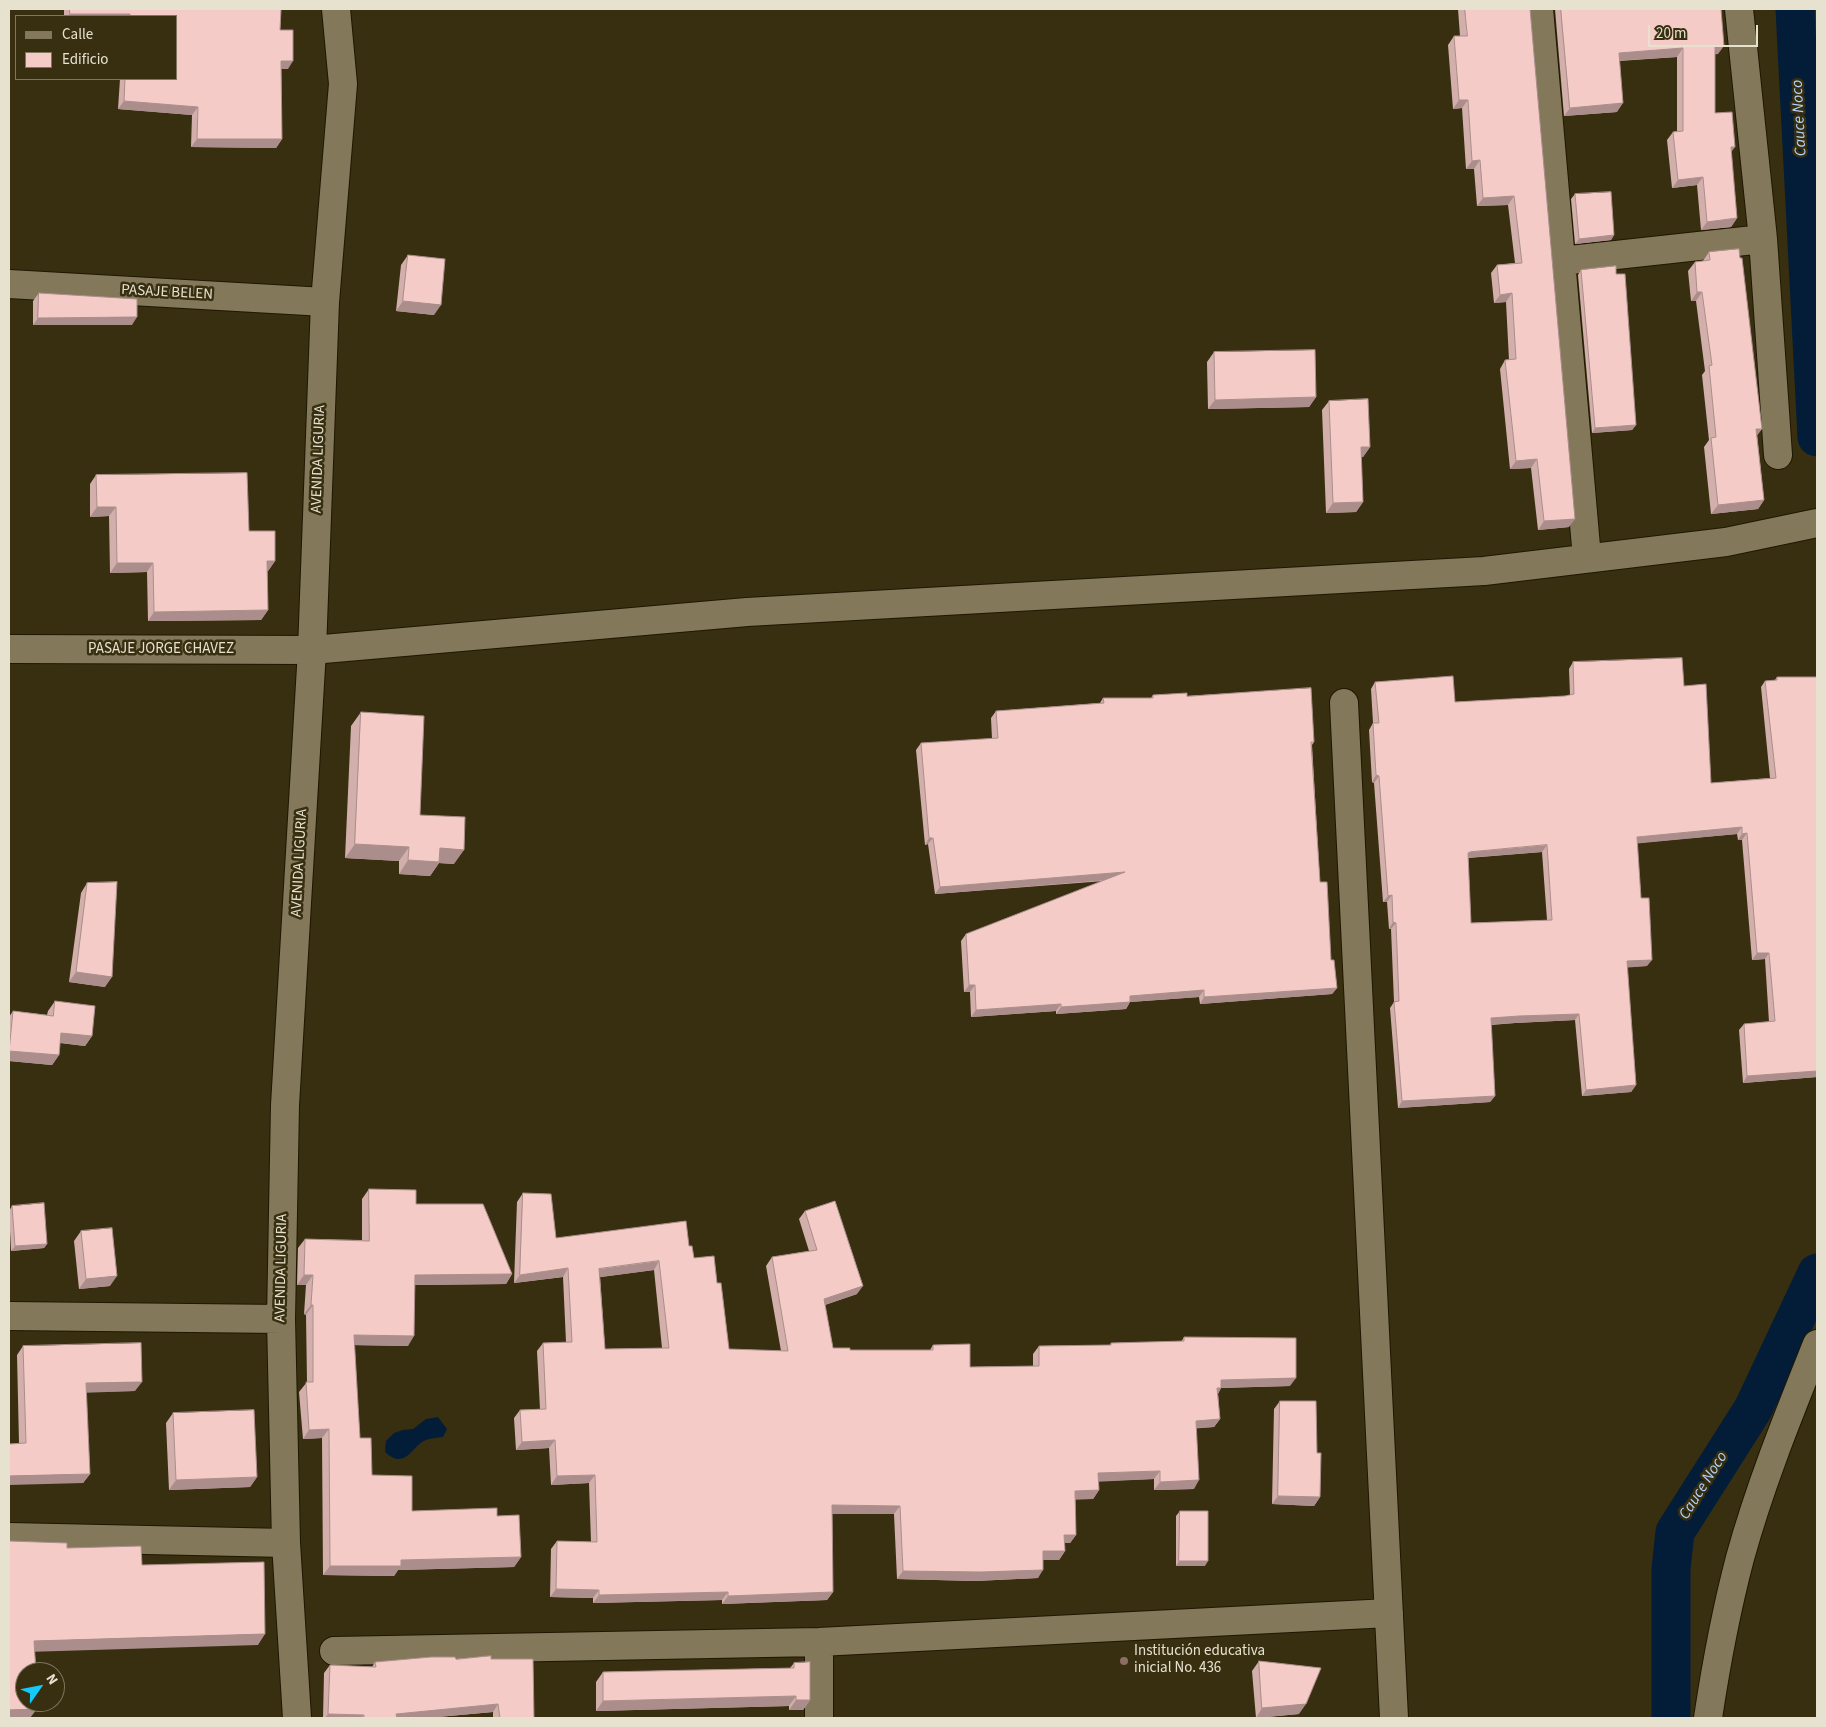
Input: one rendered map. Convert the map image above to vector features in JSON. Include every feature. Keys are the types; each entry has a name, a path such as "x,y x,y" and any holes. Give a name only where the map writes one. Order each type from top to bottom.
{"street":[{"name":"AVENIDA LIGURIA","path":"297,1718 286,1543 281,1319 285,1105 312,650 325,302 343,84 336,9"},
{"path":"1539,9 1587,558"},
{"path":"1739,9 1763,239 1778,455"},
{"path":"1561,261 1763,239"},
{"name":"PASAJE BELEN","path":"9,284 325,302"},
{"name":"PASAJE JORGE CHAVEZ","path":"9,649 312,650 747,612 1484,570 1726,542 1817,523"},
{"path":"1344,703 1394,1718"},
{"path":"9,1316 281,1319"},
{"path":"1708,1718 1719,1649 1740,1558 1765,1479 1817,1344"},
{"path":"9,1537 286,1543"},
{"path":"334,1651 820,1642 1389,1613"},
{"path":"819,1718 820,1642"}],"water":[{"path":"438,1417 447,1429 443,1437 426,1440 403,1458 392,1457 385,1452 386,1441 394,1433 413,1429 426,1419"}],"building":[{"path":"70,9 281,9 280,30 293,30 293,61 281,61 282,139 197,139 198,107 124,101 125,80 178,80 178,15 70,14"},
{"path":"1465,9 1530,9 1575,519 1544,521 1537,459 1516,461 1505,360 1516,359 1512,293 1500,295 1497,265 1522,263 1514,196 1483,198 1480,160 1472,161 1468,100 1459,100 1454,36 1467,36"},
{"path":"1561,9 1721,9 1724,46 1715,46 1715,113 1732,112 1735,147 1731,147 1737,218 1707,222 1703,177 1678,180 1673,132 1683,131 1683,48 1619,53 1623,103 1570,108"},
{"path":"1611,192 1614,235 1579,239 1575,194"},
{"path":"1739,249 1740,258 1742,258 1762,429 1756,429 1764,500 1718,505 1711,438 1716,437 1709,366 1712,365 1702,292 1697,292 1695,262 1710,260 1709,252"},
{"path":"408,255 445,259 441,305 403,301"},
{"path":"1616,266 1616,274 1625,274 1636,425 1595,428 1581,270"},
{"path":"39,293 137,299 137,317 38,318"},
{"path":"1315,350 1316,397 1215,400 1214,352"},
{"path":"1368,399 1370,447 1361,447 1363,502 1333,503 1329,401"},
{"path":"247,473 249,531 275,531 275,561 267,561 268,610 154,612 153,563 117,563 116,507 97,507 96,475"},
{"path":"1682,658 1684,686 1706,684 1711,783 1776,778 1765,681 1777,680 1777,677 1817,677 1817,1071 1747,1076 1744,1024 1775,1021 1769,953 1757,953 1747,833 1742,834 1742,827 1637,837 1641,898 1649,898 1652,960 1627,961 1636,1085 1586,1090 1579,1014 1519,1016 1491,1018 1495,1096 1402,1101 1394,1002 1399,1001 1396,923 1393,922 1392,895 1388,896 1379,776 1376,775 1373,723 1379,723 1375,682 1453,676 1455,702 1565,696 1574,694 1573,662","holes":["1547,845 1552,920 1471,923 1468,853"]},
{"path":"1311,688 1314,742 1311,742 1320,882 1327,882 1331,960 1334,960 1337,988 1204,997 1204,990 1130,996 1130,1002 1061,1007 1061,1004 976,1010 975,985 969,985 966,934 1125,872 940,887 933,838 929,838 921,743 998,738 996,711 1104,703 1103,698 1153,698 1153,695 1187,693 1187,696"},
{"path":"361,712 424,716 420,815 465,817 464,850 440,848 439,862 408,860 409,847 355,844"},
{"path":"117,882 112,977 76,972 87,883"},
{"path":"55,1001 95,1006 92,1036 61,1033 59,1055 9,1051 13,1011 53,1016"},
{"path":"369,1189 416,1190 416,1204 483,1204 512,1274 415,1275 414,1336 354,1335 360,1438 371,1438 372,1475 412,1476 412,1511 497,1508 497,1516 519,1515 521,1557 401,1560 401,1566 330,1566 329,1429 309,1430 306,1382 313,1382 313,1305 311,1305 313,1275 304,1275 305,1239 369,1241"},
{"path":"523,1193 551,1194 556,1238 686,1221 689,1246 692,1246 694,1258 714,1256 717,1283 721,1283 729,1349 788,1351 772,1257 817,1250 805,1211 835,1201 863,1286 824,1299 833,1348 850,1348 850,1350 933,1350 933,1345 970,1344 970,1367 1039,1366 1039,1346 1184,1341 1184,1337 1296,1338 1296,1378 1221,1380 1221,1388 1217,1388 1220,1419 1196,1421 1199,1480 1160,1482 1160,1471 1098,1473 1099,1490 1075,1491 1076,1535 1064,1535 1065,1551 1043,1551 1043,1570 981,1572 903,1571 900,1506 832,1505 833,1592 728,1596 728,1592 599,1595 599,1590 556,1589 557,1541 597,1542 595,1475 557,1476 555,1440 522,1442 520,1410 546,1409 543,1343 572,1342 568,1268 520,1275","holes":["659,1261 669,1348 605,1349 599,1269"]},
{"path":"44,1203 47,1244 15,1246 12,1206"},
{"path":"112,1228 117,1276 86,1279 81,1231"},
{"path":"141,1343 142,1382 86,1383 90,1474 9,1476 9,1444 26,1443 23,1346"},
{"path":"1280,1401 1316,1401 1317,1453 1321,1453 1320,1497 1278,1496"},
{"path":"254,1410 257,1477 176,1480 173,1413"},
{"path":"1180,1511 1208,1511 1208,1561 1179,1561"},
{"path":"9,1541 67,1543 67,1548 141,1546 142,1565 264,1562 265,1634 34,1641 35,1662 15,1662 15,1710 9,1710"},
{"path":"491,1656 491,1659 533,1659 534,1718 500,1718 498,1704 396,1714 397,1718 364,1718 364,1715 328,1714 330,1665 376,1667 375,1662 431,1657 455,1657 456,1659"},
{"path":"1259,1661 1321,1668 1306,1704 1262,1708"},
{"path":"810,1662 810,1700 796,1700 796,1696 603,1701 603,1672 794,1668 794,1663"}],"waterway":[{"name":"Cauce Noco","path":"1795,9 1817,437"},
{"name":"Cauce Noco","path":"1671,1718 1671,1569 1675,1532 1753,1409 1817,1273"}],"place":[{"name":"Institución educativa inicial No. 436","path":"1124,1661"}]}
